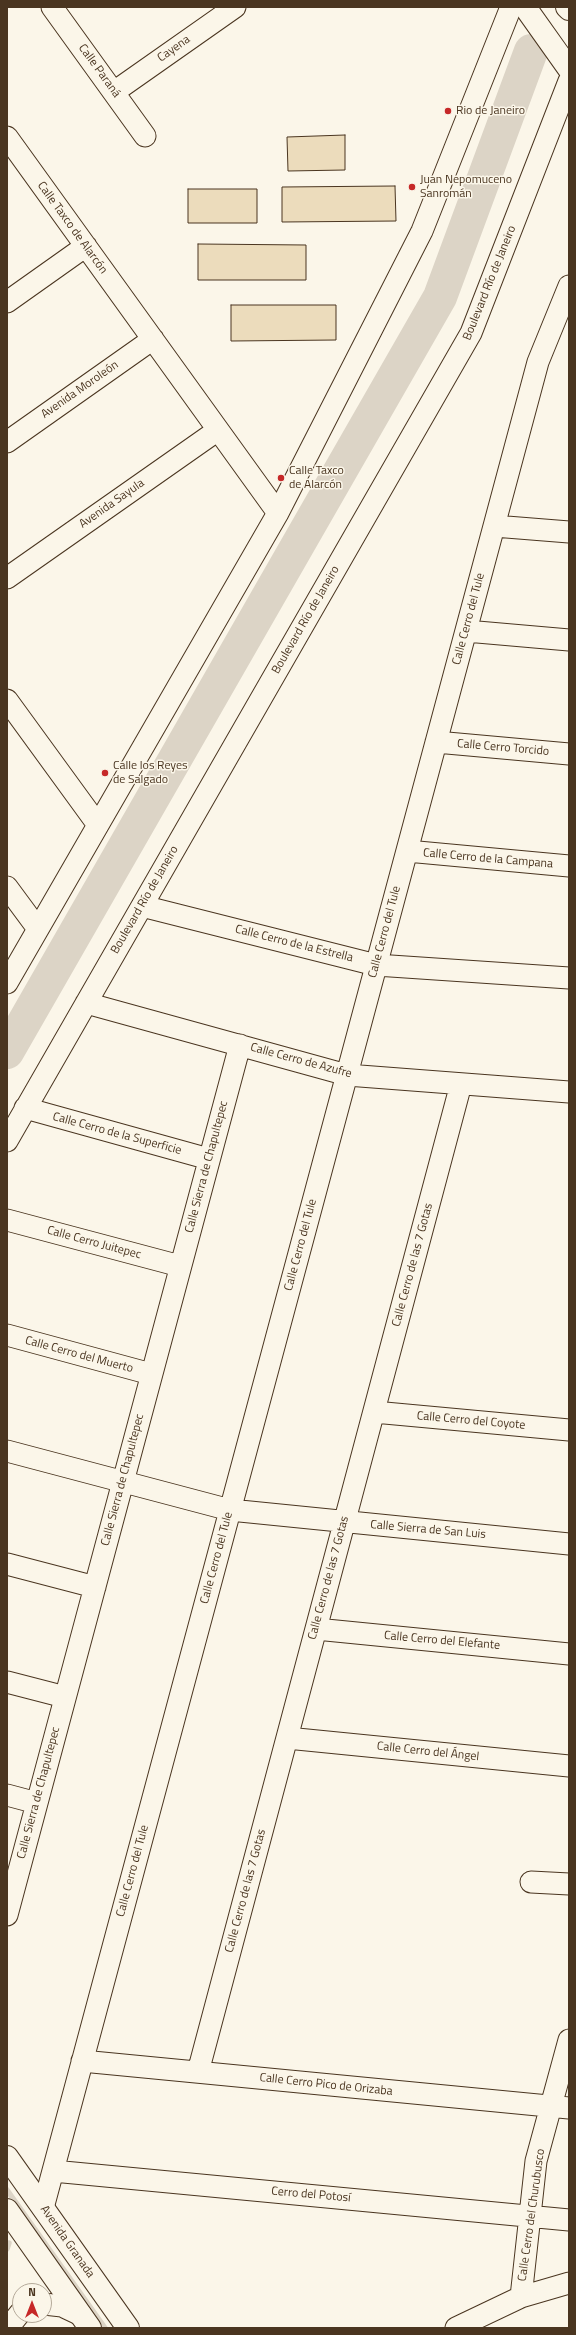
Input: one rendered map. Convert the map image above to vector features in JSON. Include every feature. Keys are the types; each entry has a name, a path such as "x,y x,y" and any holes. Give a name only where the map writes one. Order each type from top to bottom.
{"main road":[{"path":"525,7 569,69"},
{"name":"Avenida Granada","path":"7,2157 128,2328"},
{"path":"7,2210 86,2321"}],"street":[{"name":"Calle Paraná","path":"52,7 145,136"},
{"name":"Cayena","path":"114,92 234,7"},
{"path":"7,983 278,513 422,232 511,7"},
{"name":"Boulevard Río de Janeiro","path":"7,1140 471,332 569,81"},
{"name":"Calle Taxco de Alarcón","path":"7,137 14,162 86,246 278,513"},
{"path":"7,302 86,246"},
{"name":"Calle Cerro del Tule","path":"43,2208 538,362 569,286"},
{"name":"Avenida Moroleón","path":"7,442 153,339"},
{"name":"Avenida Sayula","path":"7,578 218,430"},
{"path":"494,526 569,532"},
{"path":"466,631 569,640"},
{"path":"7,700 98,825"},
{"name":"Calle Cerro Torcido","path":"436,742 569,754"},
{"name":"Calle Cerro de la Campana","path":"407,851 569,866"},
{"path":"7,887 38,930"},
{"name":"Calle Cerro de la Estrella","path":"142,906 376,965 569,978"},
{"name":"Calle Cerro de Azufre","path":"86,1002 347,1075 569,1092"},
{"name":"Calle Sierra de Chapultepec","path":"7,1915 240,1045"},
{"name":"Calle Cerro de las 7 Gotas","path":"198,2072 461,1084"},
{"name":"Calle Cerro de la Superficie","path":"26,1108 209,1159"},
{"name":"Calle Cerro Juitepec","path":"7,1220 180,1266"},
{"name":"Calle Cerro del Muerto","path":"7,1336 152,1374"},
{"name":"Calle Cerro del Coyote","path":"374,1412 569,1430"},
{"name":"Calle Sierra de San Luis","path":"7,1451 230,1510 569,1544"},
{"path":"7,1564 95,1587"},
{"name":"Calle Cerro del Elefante","path":"316,1629 569,1654"},
{"path":"7,1682 65,1697"},
{"name":"Calle Cerro del Ángel","path":"287,1738 569,1766"},
{"path":"7,1796 37,1803"},
{"path":"531,1882 569,1884"},
{"name":"Calle Cerro del Churubusco","path":"521,2298 536,2161 560,2107 569,2040"},
{"name":"Calle Cerro Pico de Orizaba","path":"82,2061 560,2107"},
{"name":"Cerro del Potosí","path":"53,2171 569,2220"},
{"path":"456,2328 521,2298 569,2283"},
{"path":"52,2305 62,2306 86,2321"}],"building":[{"path":"345,135 345,170 288,171 287,137"},
{"path":"395,186 396,221 282,222 282,187"},
{"path":"188,189 257,189 257,223 188,223"},
{"path":"198,244 306,245 306,280 198,280"},
{"path":"231,305 336,305 336,340 231,341"}],"waterway":[{"path":"7,1052 440,297 531,51"},
{"path":"7,2190 105,2328"},
{"path":"7,2249 9,2243"}],"place":[{"name":"Rio de Janeiro","path":"448,111"},
{"name":"Juan Nepomuceno Sanromán","path":"412,187"},
{"name":"Calle Taxco de Alarcón","path":"281,478"},
{"name":"Calle los Reyes de Salgado","path":"105,773"}]}
